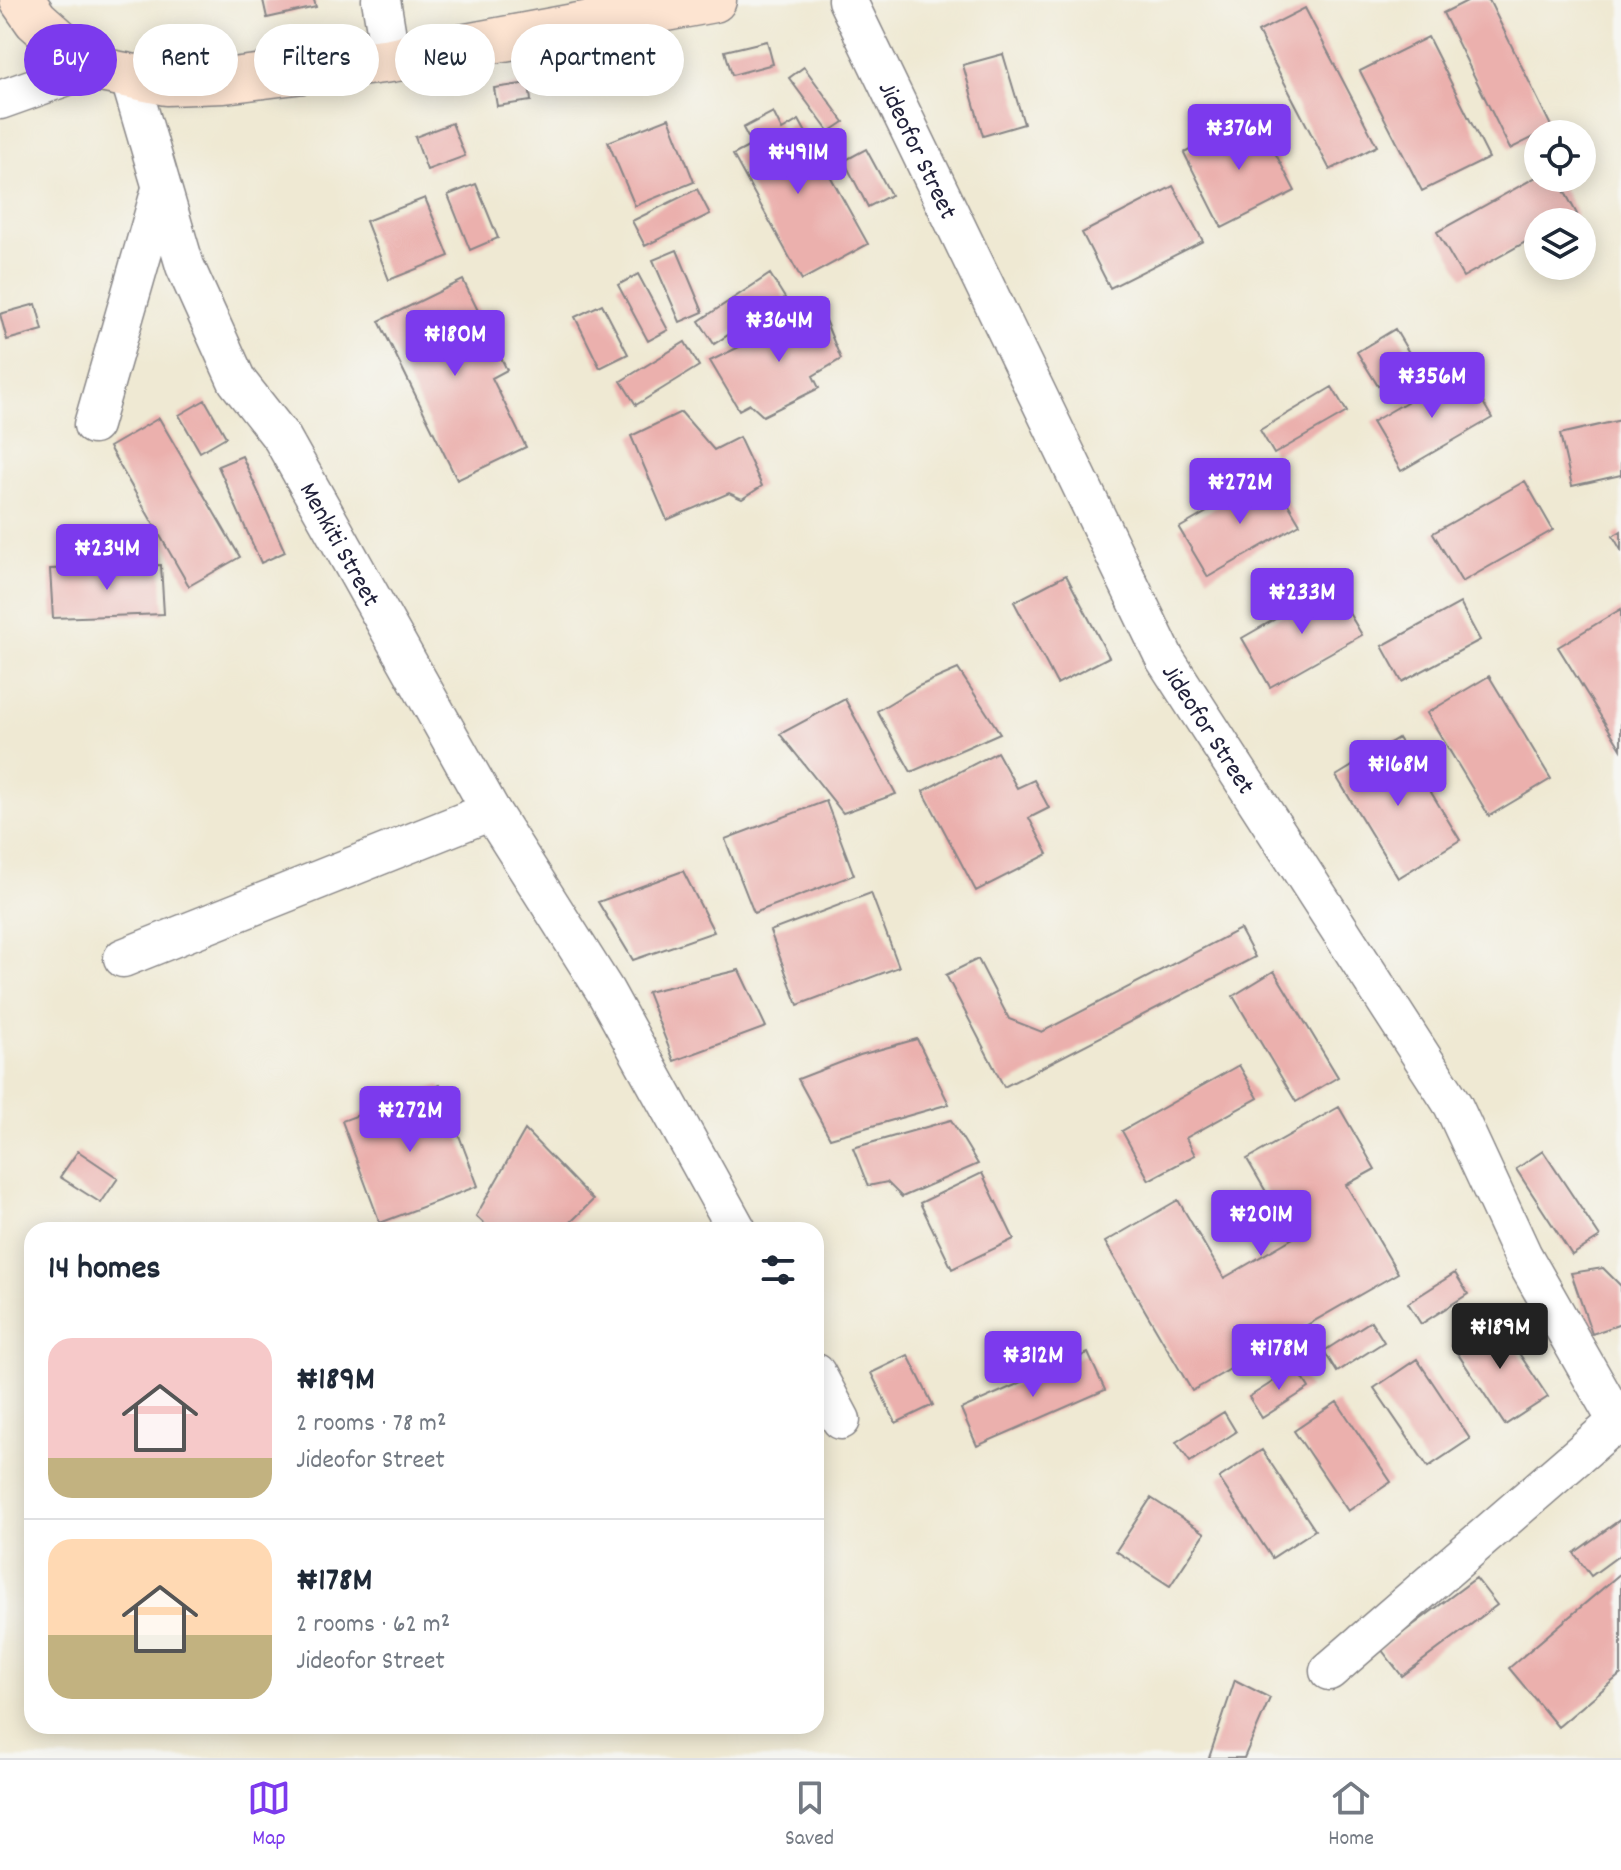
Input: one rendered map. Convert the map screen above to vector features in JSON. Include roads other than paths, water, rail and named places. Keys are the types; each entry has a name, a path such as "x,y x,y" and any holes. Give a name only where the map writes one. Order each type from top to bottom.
{"street":[{"path":"22,0 42,24"},
{"path":"381,0 391,60"},
{"path":"117,74 166,83 224,81 391,60 714,0"},
{"name":"Jideofor Street","path":"847,0 1165,659 1453,1105 1523,1256 1619,1425"},
{"name":"Menkiti Street","path":"117,90 161,189 185,266 237,381 282,438 491,811 605,991 733,1222"},
{"path":"0,100 24,94"},
{"path":"93,425 161,189"},
{"path":"123,958 491,811"},
{"path":"824,1388 841,1420"},
{"path":"1329,1671 1619,1425"}]}
